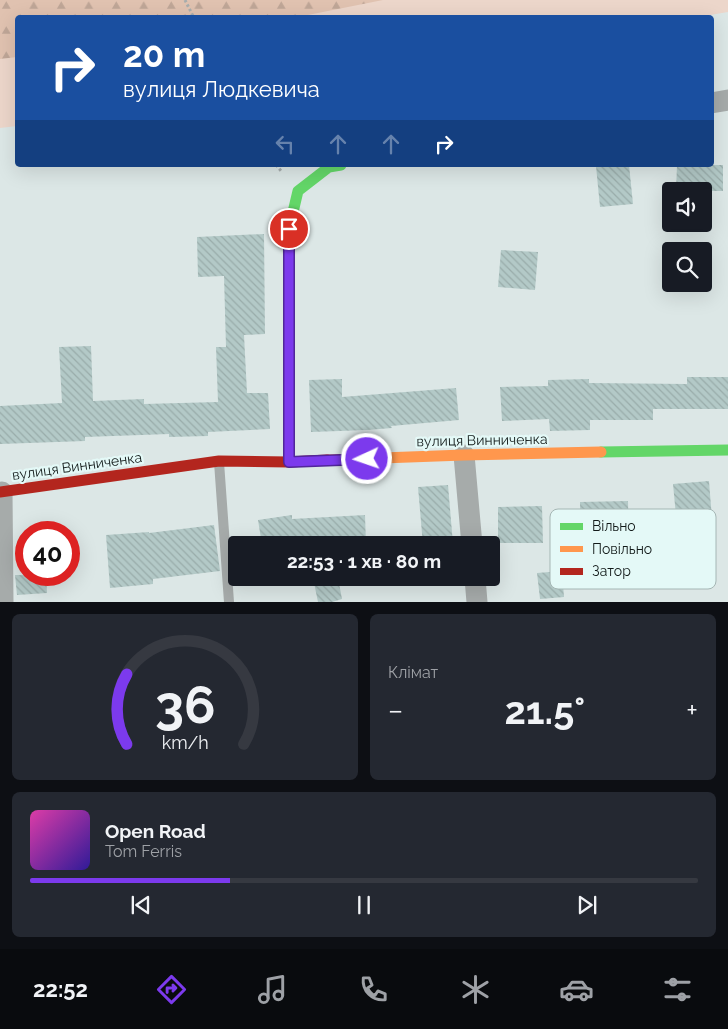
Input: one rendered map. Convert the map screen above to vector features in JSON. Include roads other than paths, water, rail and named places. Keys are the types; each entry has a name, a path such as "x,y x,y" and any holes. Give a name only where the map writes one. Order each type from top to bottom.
{"street":[{"path":"714,102 728,100"},
{"path":"289,462 289,229 298,191 329,167"},
{"name":"вулиця Винниченка","path":"1,492 219,461 289,462 464,455 728,450"},
{"path":"464,455 471,536"},
{"path":"1,492 3,602"},
{"path":"476,586 477,602"}],"lane":[{"path":"219,461 229,602"}]}
